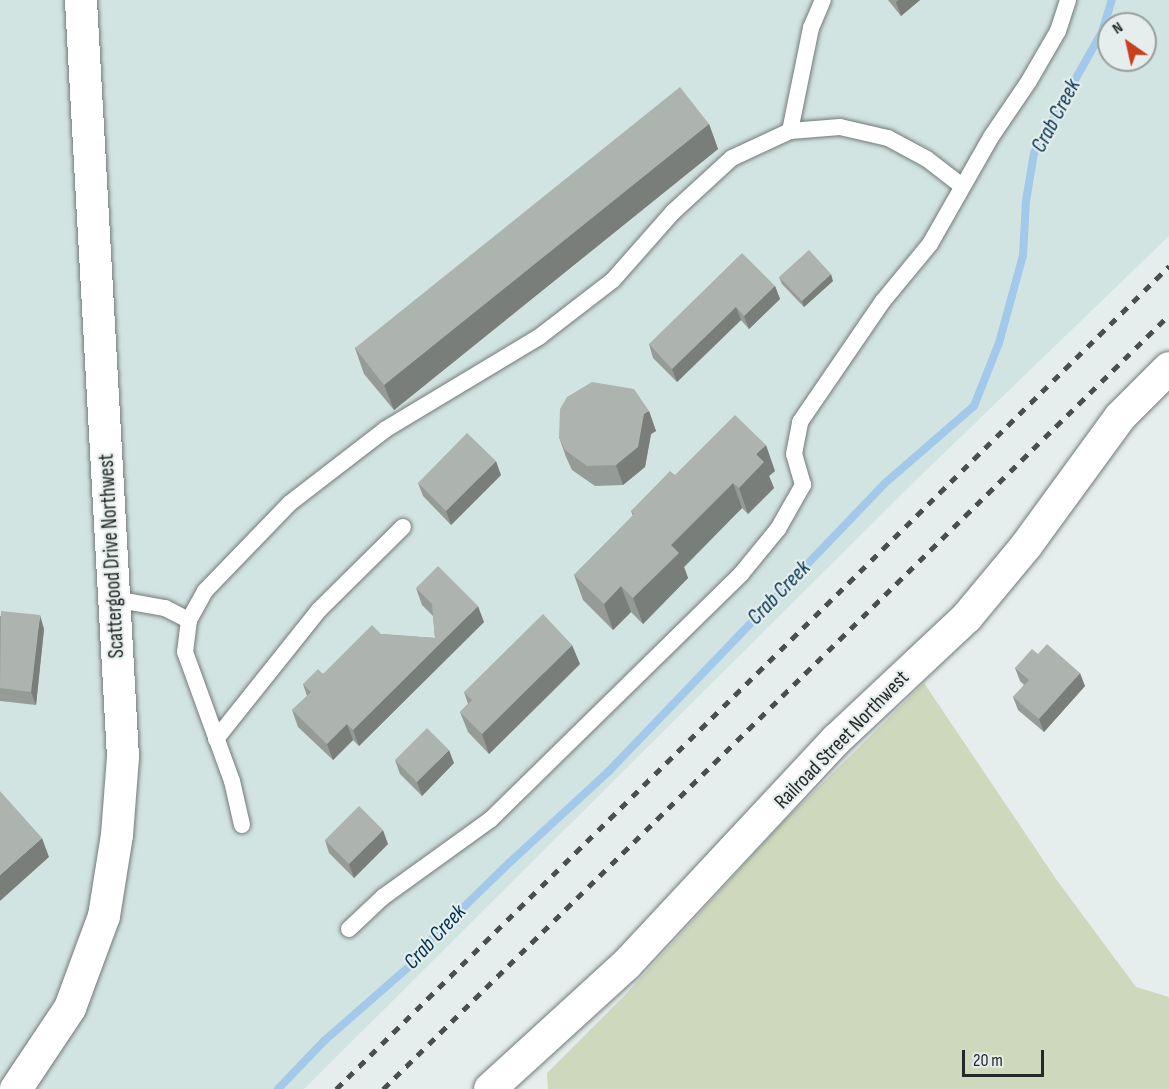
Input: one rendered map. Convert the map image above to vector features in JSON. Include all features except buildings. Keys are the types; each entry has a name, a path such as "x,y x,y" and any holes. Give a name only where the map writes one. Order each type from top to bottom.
{"street":[{"name":"Scattergood Drive Northwest","path":"16,1089 70,1008 104,916 117,835 123,756 81,0"},
{"name":"Railroad Street Northwest","path":"490,1089 626,965 836,740 967,617 1026,546 1120,417 1169,368"}],"lane":[{"path":"790,131 811,28 823,0"},
{"path":"349,928 383,897 491,819 741,574 778,529 803,485 794,454 800,422 883,301 930,244 962,186 1058,31 1068,0"},
{"path":"242,825 216,739 185,652 189,620 205,591 290,503 386,429 539,337 613,280 673,212 732,158 790,131 840,127 888,138 927,159 962,186"},
{"path":"216,739 319,610 403,527"},
{"path":"114,599 165,608 189,620"}],"shaded area":[{"path":"0,0 1169,0 1169,236 913,483 304,1089 0,1089"}],"green space":[{"path":"924,683 1056,879 1136,987 1169,997 1169,1089 548,1089 547,1073 626,994 779,826"}],"waterway":[{"name":"Crab Creek","path":"278,1089 324,1041 413,963 435,935 509,863 609,771 884,484 974,406 999,343 1023,255 1026,201 1034,153 1102,32 1112,0"}],"railway":[{"path":"336,1089 1169,266"},
{"path":"383,1089 1169,315"}]}
